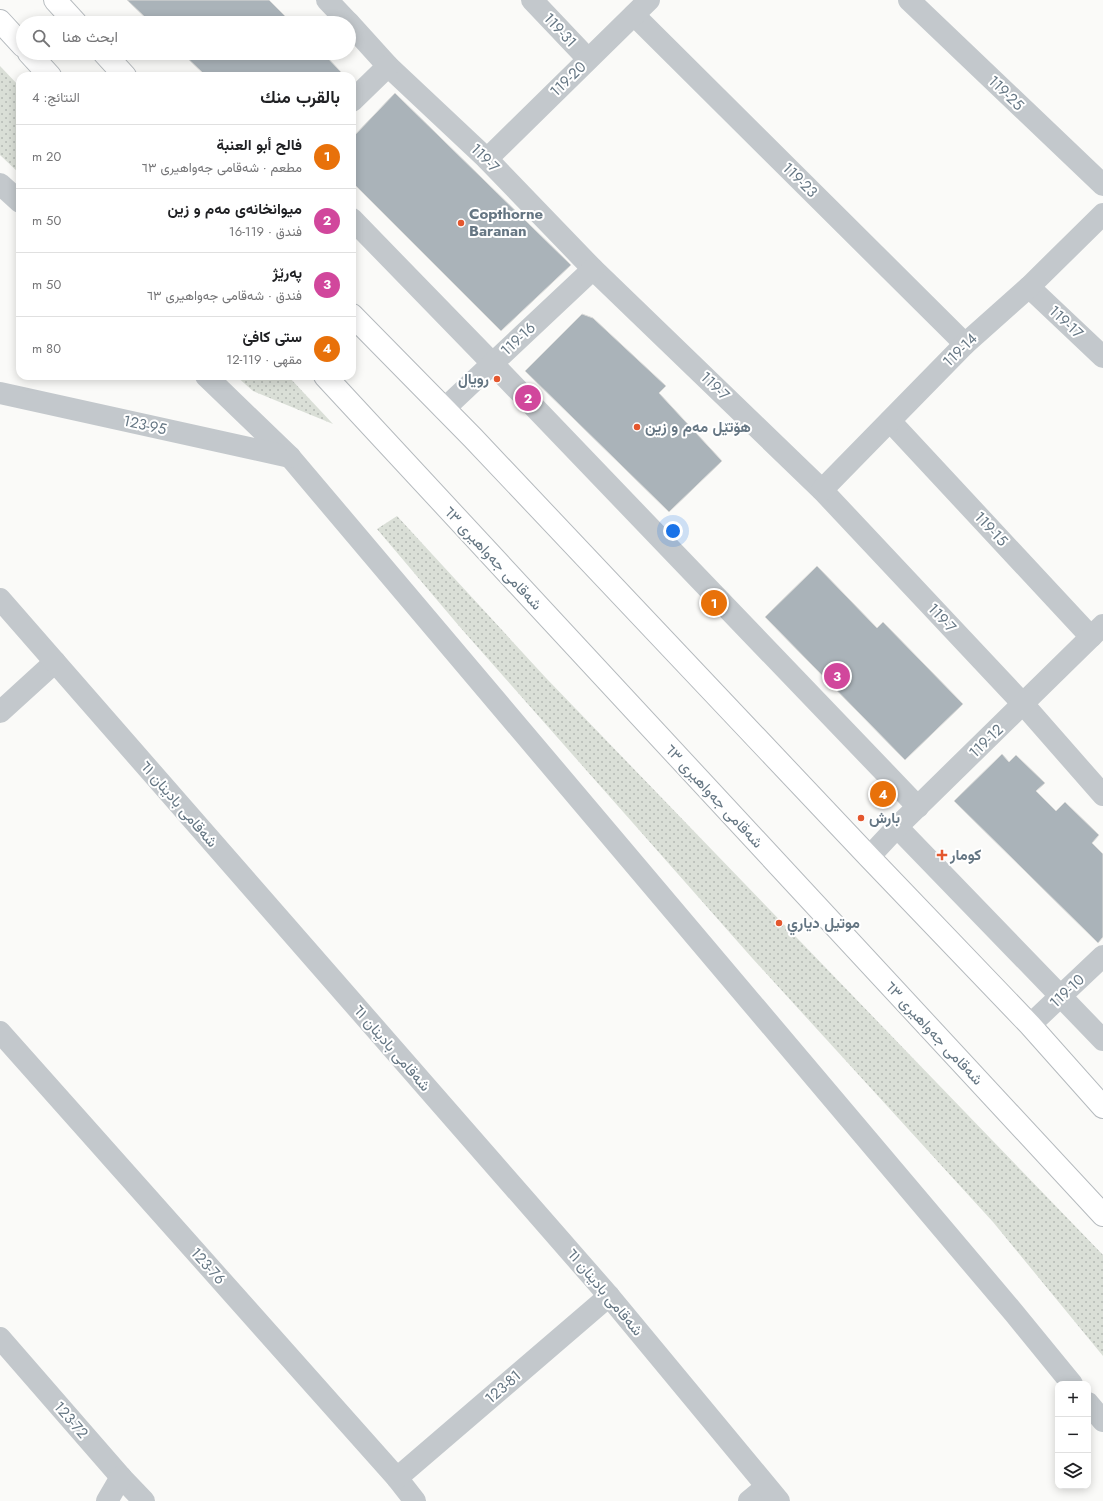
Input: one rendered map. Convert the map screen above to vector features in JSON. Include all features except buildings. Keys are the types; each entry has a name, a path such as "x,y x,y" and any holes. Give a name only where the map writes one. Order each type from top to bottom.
{"main road":[{"path":"55,0 70,16"},
{"path":"0,21 16,38"},
{"path":"35,60 46,72"},
{"path":"110,60 121,72"},
{"path":"356,319 444,408 1030,1025 1103,1107"},
{"name":"شەقامی جەواهیری ٦٣","path":"329,380 1103,1215"}],"street":[{"name":"119-7","path":"327,0 342,16"},
{"name":"119-25","path":"909,0 1103,185"},
{"name":"119-31","path":"538,2 588,59"},
{"name":"119-20","path":"487,159 642,7"},
{"name":"119-23","path":"642,7 965,344"},
{"name":"119-7","path":"356,31 388,66 487,159 593,269 822,490 1024,705 1103,794"},
{"path":"356,97 388,66"},
{"path":"0,184 16,198"},
{"name":"119-14","path":"822,490 965,344 1029,287 1103,214"},
{"path":"356,223 918,807"},
{"name":"119-16","path":"444,408 593,269"},
{"name":"119-17","path":"1029,287 1103,358"},
{"path":"210,380 290,457 1014,1313 1070,1381"},
{"name":"123-95","path":"0,393 290,457"},
{"name":"119-15","path":"890,421 1097,631"},
{"name":"شەقامی بادینان ٦١","path":"0,599 609,1296 772,1494"},
{"name":"119-12","path":"869,857 897,827 1024,705 1097,631"},
{"path":"0,712 55,662"},
{"path":"897,827 1103,1040"},
{"name":"119-10","path":"1030,1025 1103,956"},
{"name":"123-76","path":"0,1032 397,1478 415,1501"},
{"name":"123-81","path":"397,1478 609,1296"},
{"name":"123-72","path":"0,1338 121,1477 144,1501"},
{"path":"1091,1407 1103,1421"},
{"path":"107,1501 121,1477"},
{"path":"749,1501 772,1494"}],"shaded area":[{"path":"0,66 16,83 16,170 0,155"},
{"path":"241,380 292,380 333,424 253,391"},
{"path":"397,516 546,678 1103,1255 1103,1356 993,1222 753,959 459,626 377,529"}],"place":[{"name":"Copthorne Baranan","path":"461,223"},
{"name":"رویال","path":"497,379"},
{"name":"میوانخانەی مەم و زین","path":"528,398"},
{"name":"هۆتێل مەم و زین","path":"637,427"},
{"name":"فالح أبو العنبة","path":"714,603"},
{"name":"پەرێژ","path":"837,676"},
{"name":"ستی کافێ","path":"883,794"},
{"name":"بارش","path":"861,818"},
{"name":"کومار","path":"942,855"},
{"name":"موتيل دياري","path":"779,923"}]}
